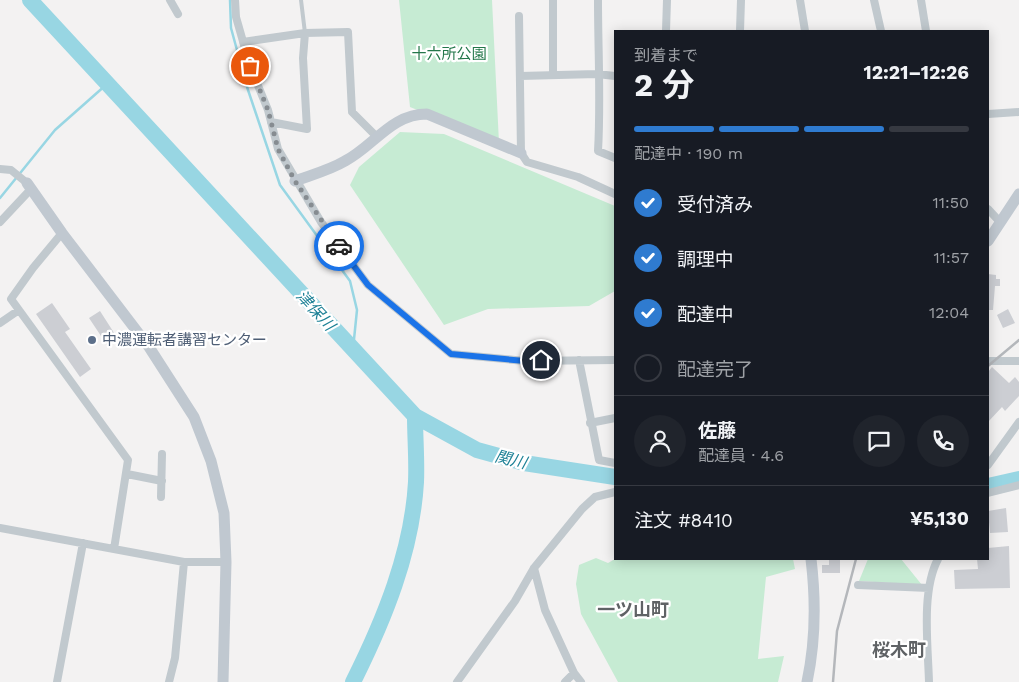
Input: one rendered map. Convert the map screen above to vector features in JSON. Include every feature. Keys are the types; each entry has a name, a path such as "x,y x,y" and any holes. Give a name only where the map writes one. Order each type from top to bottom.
{"street":[{"path":"170,0 178,14"},
{"path":"235,0 236,18 271,122 278,149 295,181 321,222 368,285 451,354 525,361 614,360"},
{"path":"553,0 553,75"},
{"path":"598,0 597,74 601,100 598,151 614,158"},
{"path":"666,30 667,0"},
{"path":"740,30 741,0"},
{"path":"800,0 805,30"},
{"path":"874,0 881,30"},
{"path":"921,0 926,30"},
{"path":"519,16 521,153 527,162 578,177 614,194"},
{"path":"243,42 305,34 348,32 352,112 377,137"},
{"path":"271,122 307,129 304,58 305,34"},
{"path":"520,76 597,74 614,76"},
{"path":"989,114 1019,112"},
{"path":"295,181 345,162 397,121 417,114 427,114 521,153"},
{"path":"0,169 11,170 29,186 62,234 149,347 194,417 211,461 224,513 226,562 223,682"},
{"path":"0,222 29,186"},
{"path":"989,239 1019,194"},
{"path":"989,210 1000,222"},
{"path":"62,234 33,268 11,299 128,460 114,549"},
{"path":"0,323 19,310"},
{"path":"579,360 590,423 599,460 614,463"},
{"path":"989,361 1019,361"},
{"path":"590,423 614,418"},
{"path":"989,463 1019,422"},
{"path":"161,498 162,454"},
{"path":"127,474 162,481"},
{"path":"989,493 1019,485"},
{"path":"457,682 515,601 534,568 595,498 614,492"},
{"path":"0,528 184,562 226,562"},
{"path":"57,682 83,543"},
{"path":"807,682 813,654 815,628 816,598 811,560"},
{"path":"929,682 929,588 931,573 938,560"},
{"path":"169,682 176,648 184,562"},
{"path":"534,568 545,610 574,673 581,682"},
{"path":"858,585 929,588"},
{"path":"565,682 574,673"}],"lane":[{"path":"302,0 305,34"}],"green space":[{"name":"十六所公園","path":"399,0 492,0 499,143 410,107"},
{"path":"400,132 444,134 614,206 614,292 589,306 488,309 444,325 350,185 359,167"},
{"path":"596,558 608,563 614,560 793,560 795,569 766,577 758,659 784,656 778,682 618,682 581,614 576,584 579,565"},
{"path":"868,560 902,560 922,585 859,581"}],"building":[{"path":"989,274 996,275 996,279 1000,279 1000,286 995,286 993,310 989,310"},
{"path":"52,303 70,329 65,332 91,369 80,377 36,314"},
{"path":"1008,309 1015,323 1003,328 997,315"},
{"path":"100,311 118,339 107,345 89,318"},
{"path":"992,367 1009,383 1015,377 1019,382 1019,396 1005,411 1002,407 989,421 989,371"},
{"path":"1006,508 1008,532 990,533 989,511"},
{"path":"1009,546 1010,588 955,589 954,570 978,569 977,560 989,560 989,548"},
{"path":"829,560 840,560 840,573 822,573 822,565 829,565"}],"waterway":[{"name":"津保川","path":"30,0 415,416 477,450 524,463 614,477"},
{"path":"230,0 231,28 247,87 280,185 350,281 357,310 353,349"},
{"path":"0,198 55,130 107,84"},
{"name":"津保川","path":"353,682 386,610 409,534 416,482 415,416"},
{"name":"関川","path":"989,486 1019,479"}],"railway":[{"path":"989,365 1019,340"},
{"path":"833,682 837,631 856,560"}],"way so far":[{"path":"250,66 268,110 278,149 295,181 339,246"}],"place":[{"name":"中濃運転者講習センター","path":"92,340"}],"district":[{"name":"一ツ山町","path":"633,610"},
{"name":"桜木町","path":"899,650"}],"route":[{"path":"339,246 368,285 451,354 525,361 541,360"}]}
